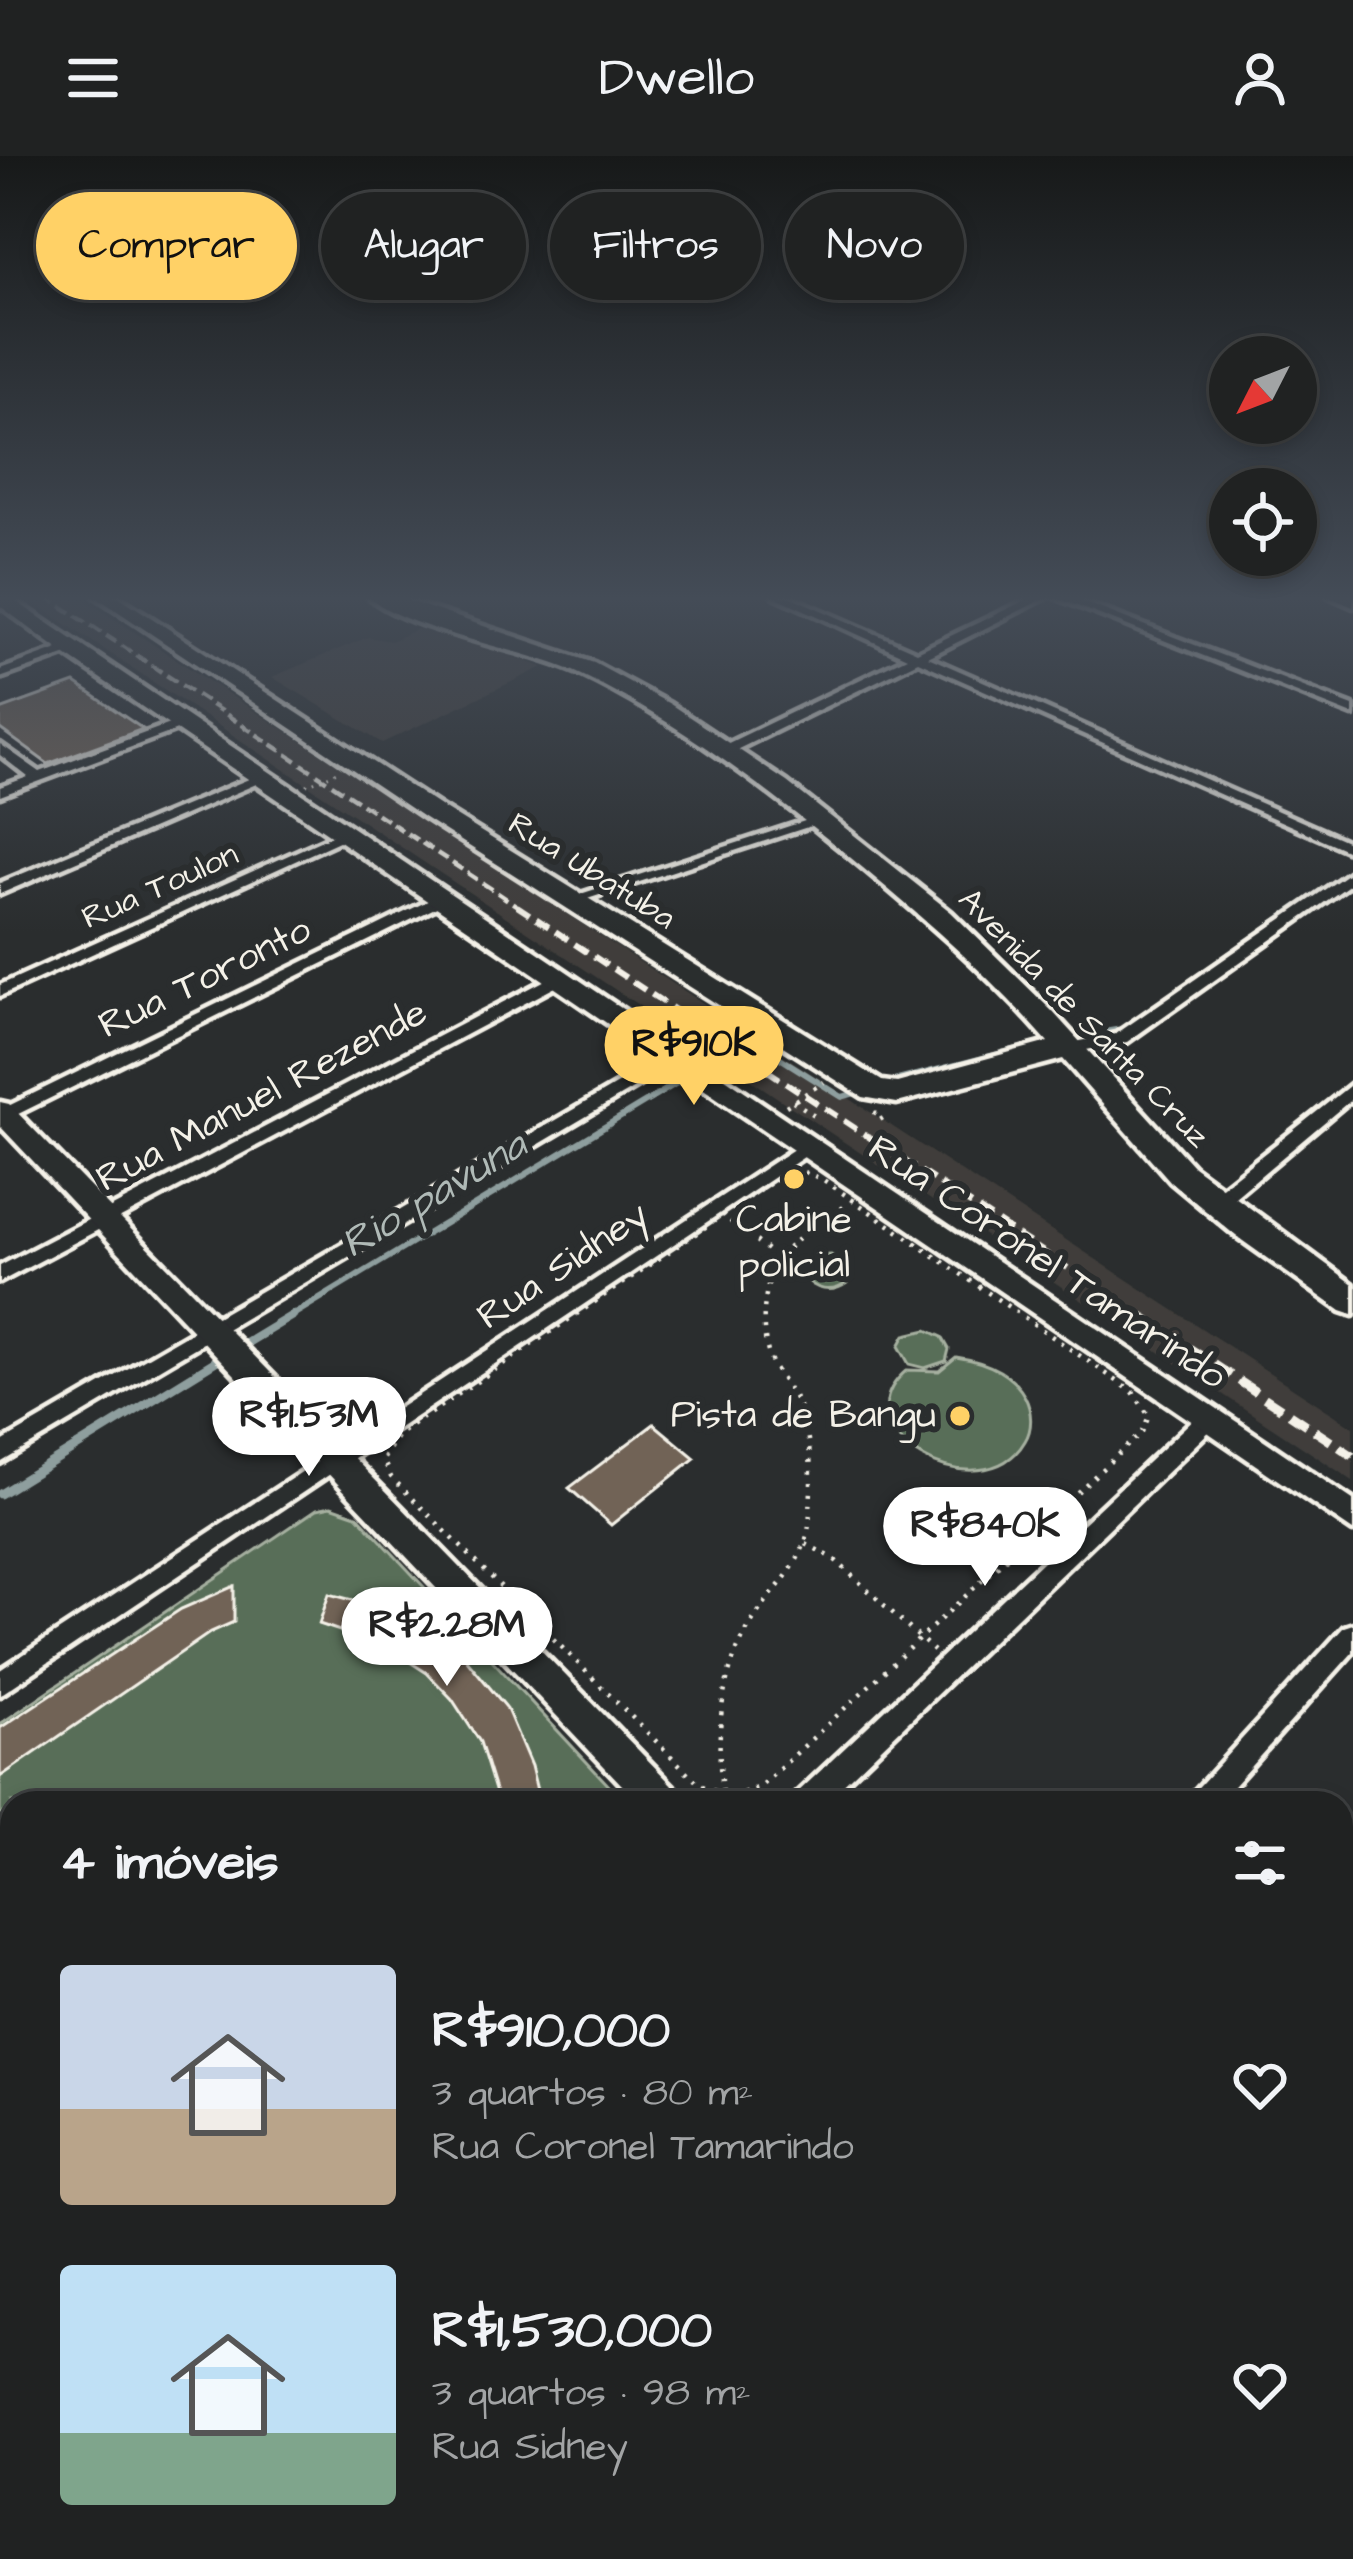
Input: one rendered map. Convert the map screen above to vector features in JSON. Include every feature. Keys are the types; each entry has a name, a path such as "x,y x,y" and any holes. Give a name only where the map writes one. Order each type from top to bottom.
{"main road":[{"name":"Rua Coronel Tamarindo","path":"156,708 806,1147 860,1194 1353,1516"},
{"name":"Rua Ubatuba","path":"277,708 570,900 874,1090 897,1093 1031,1054 1071,1048"},
{"name":"Avenida de Santa Cruz","path":"654,708 725,750 822,820 941,918 1071,1048 1149,1139 1216,1203 1353,1302"},
{"path":"1,1114 213,1329 653,1791"}],"street":[{"path":"725,750 811,708"},
{"path":"1035,708 1353,849"},
{"path":"0,792 180,724"},
{"path":"0,749 37,777"},
{"path":"0,889 261,779"},
{"path":"570,900 822,820"},
{"name":"Rua Toulon","path":"0,991 345,836"},
{"path":"1071,1048 1121,1038 1353,875"},
{"name":"Rua Toronto","path":"1,1114 440,900"},
{"name":"Rua Manuel Rezende","path":"0,1275 557,979"},
{"path":"0,1454 674,1057"},
{"path":"1216,1203 1353,1089"},
{"name":"Rua Sidney","path":"0,1684 718,1212 806,1147"},
{"path":"818,1791 1208,1418"},
{"path":"1212,1791 1353,1635"}],"path":[{"path":"300,788 339,771"},
{"path":"787,1106 824,1082"},
{"path":"794,1102 819,1118"},
{"path":"709,1791 391,1477 383,1460 398,1435 718,1212 795,1172 814,1174 860,1194 1133,1392 1149,1416 1142,1432 752,1791"},
{"path":"721,1791 716,1742 728,1669 754,1617 806,1544 806,1430 794,1395 767,1349 765,1307 778,1258 860,1194"},
{"path":"718,1212 778,1258"},
{"path":"806,1544 833,1558 950,1664"}],"shaded area":[{"path":"192,708 251,708 1353,1427 1353,1481"},
{"path":"324,708 456,708 382,743"}],"green space":[{"path":"831,1255 849,1266 847,1283 829,1290 803,1275 805,1264 815,1256"},
{"path":"927,1330 942,1337 949,1349 946,1361 925,1368 909,1364 899,1346 905,1335"},
{"name":"Pista de Bangu","path":"956,1357 995,1369 1025,1397 1029,1431 1005,1462 978,1470 949,1467 922,1456 900,1439 888,1418 889,1394 907,1370 939,1371"},
{"path":"331,1506 357,1515 614,1791 0,1791 0,1724 317,1509"}],"building":[{"path":"112,708 143,729 48,764 0,729 0,710"},
{"path":"654,1424 695,1458 611,1525 569,1488"},
{"path":"234,1586 234,1622 211,1632 0,1777 0,1728 181,1609"},
{"path":"329,1594 391,1610 461,1653 506,1707 537,1791 495,1791 480,1742 452,1699 427,1673 385,1646 319,1624"}],"waterway":[{"name":"Rio pavuna","path":"1294,909 1353,868"},
{"name":"Rio pavuna","path":"1068,1038 1122,1029 1298,906"},
{"name":"Rio pavuna","path":"288,1318 750,1039 842,1097 862,1091"},
{"name":"Rio pavuna","path":"882,1084 1053,1040"},
{"name":"Rio pavuna","path":"237,1349 293,1315"},
{"name":"Rio pavuna","path":"0,1494 224,1356"}],"railway":[{"path":"217,708 522,909"},
{"path":"517,906 1144,1318"},
{"path":"1139,1315 1353,1456"}],"place":[{"name":"Cabine policial","path":"794,1179"},
{"name":"Pista de Bangu","path":"960,1416"}]}
